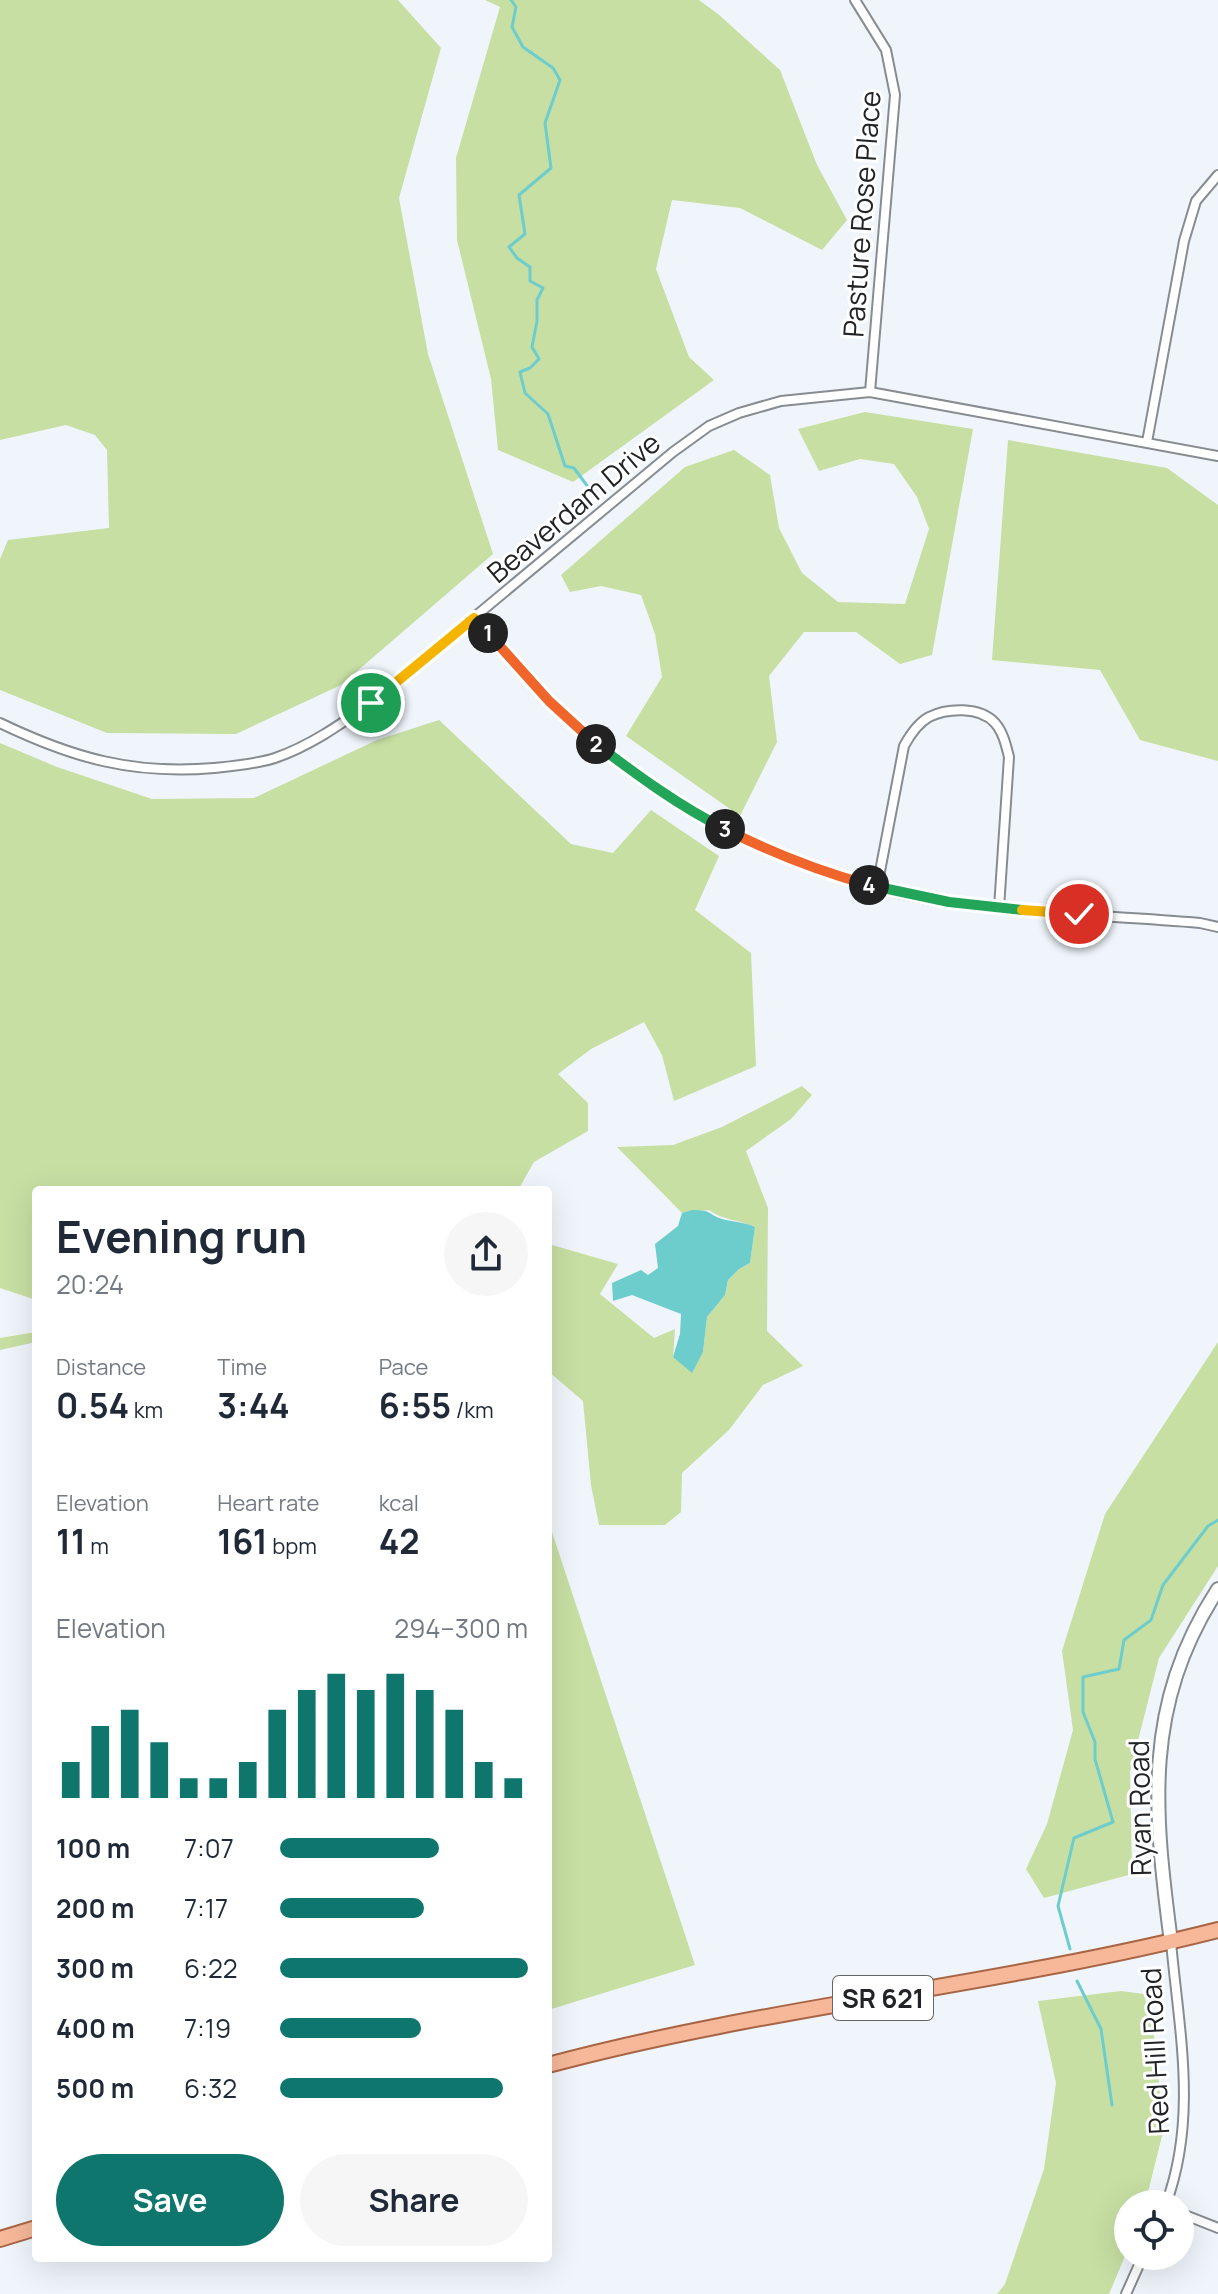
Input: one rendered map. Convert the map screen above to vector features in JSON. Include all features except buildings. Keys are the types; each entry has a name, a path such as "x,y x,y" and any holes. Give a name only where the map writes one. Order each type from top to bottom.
{"main road":[{"name":"Ryan Road","path":"1171,1942 1158,1843 1159,1755 1163,1724 1181,1660 1197,1621 1218,1589"},
{"name":"SR 621","path":"552,2064 670,2036 1060,1966 1218,1930"},
{"path":"0,2239 32,2229"}],"street":[{"name":"Pasture Rose Place","path":"855,0 886,50 895,95 870,392"},
{"path":"1147,442 1184,241 1196,201 1218,175"},
{"name":"Beaverdam Drive","path":"0,723 83,757 140,769 193,770 275,758 322,736 371,703 673,452 709,426 739,413 781,401 870,392 1218,456"},
{"path":"474,618 549,701 585,735 701,817 764,849 877,887 949,902 1218,927"},
{"path":"877,887 904,746 927,718 948,712 970,711 986,715 995,723 1005,740 1009,757 999,908"},
{"name":"Red Hill Road","path":"1170,2190 1179,2160 1185,2111 1171,1942"},
{"path":"1194,2219 1218,2228"},
{"path":"1126,2294 1137,2270"}],"green space":[{"path":"0,0 398,0 441,48 399,198 428,354 493,554 341,685 236,734 107,733 0,690 0,559 8,540 109,528 107,450 95,435 66,425 0,440"},
{"path":"485,0 699,0 780,70 817,165 847,220 822,250 740,208 672,200 656,269 689,357 714,380 573,482 498,450 491,379 457,240 456,158 500,7"},
{"path":"865,412 973,429 932,655 900,664 856,632 804,632 769,676 777,742 740,816 626,736 662,677 655,634 641,595 601,586 570,592 561,575 685,467 734,450 770,475 779,528 802,573 838,602 905,604 929,529 917,497 894,464 860,459 819,471 798,429"},
{"path":"1008,440 1167,468 1218,505 1218,761 1140,740 1100,670 992,660"},
{"path":"439,720 571,844 613,853 651,810 719,856 695,910 751,953 756,1066 674,1101 662,1055 644,1022 591,1049 558,1074 588,1103 588,1131 534,1162 520,1186 32,1186 32,1299 0,1288 0,743 57,767 152,799 254,798 377,740"},
{"path":"802,1086 812,1095 791,1119 746,1151 768,1208 767,1331 803,1366 763,1385 729,1430 682,1473 681,1512 665,1525 599,1525 591,1485 583,1401 552,1374 552,1245 618,1264 600,1294 654,1338 675,1329 673,1357 703,1352 707,1317 725,1295 728,1280 750,1263 755,1227 709,1210 682,1213 617,1147 673,1145 722,1127"},
{"path":"32,1333 32,1343 0,1350 0,1338"},
{"path":"1218,1342 1218,1566 1159,1658 1130,1772 1132,1874 1044,1898 1026,1869 1047,1824 1073,1730 1062,1651 1105,1514"},
{"path":"552,1532 695,1965 552,2009"},
{"path":"1121,1991 1144,1994 1156,2045 1163,2132 1148,2190 1114,2190 1114,2270 1119,2270 1109,2294 997,2294 1005,2284 1044,2169 1056,2083 1038,2001"}],"water":[{"path":"692,1210 755,1227 750,1263 728,1280 725,1295 707,1317 703,1352 692,1373 673,1357 680,1334 681,1314 632,1295 613,1301 612,1283 641,1270 648,1275 658,1268 655,1244 678,1226 682,1213"}],"waterway":[{"path":"511,0 516,7 512,27 523,47 553,68 560,80 545,123 551,168 519,195 525,234 509,247 517,258 530,267 530,281 543,288 537,300 532,347 539,359 520,372 525,393 548,414 565,466 574,468 588,487"},
{"path":"1070,1949 1058,1906 1074,1838 1113,1822 1095,1759 1095,1742 1083,1712 1083,1677 1119,1669 1124,1640 1151,1620 1163,1585 1208,1526 1218,1520"},
{"path":"1077,1981 1101,2029 1112,2105"}],"route":[{"path":"371,703 474,618 549,701 585,735 627,768 701,817 764,849 836,875 893,891 949,902 1079,914"}]}
